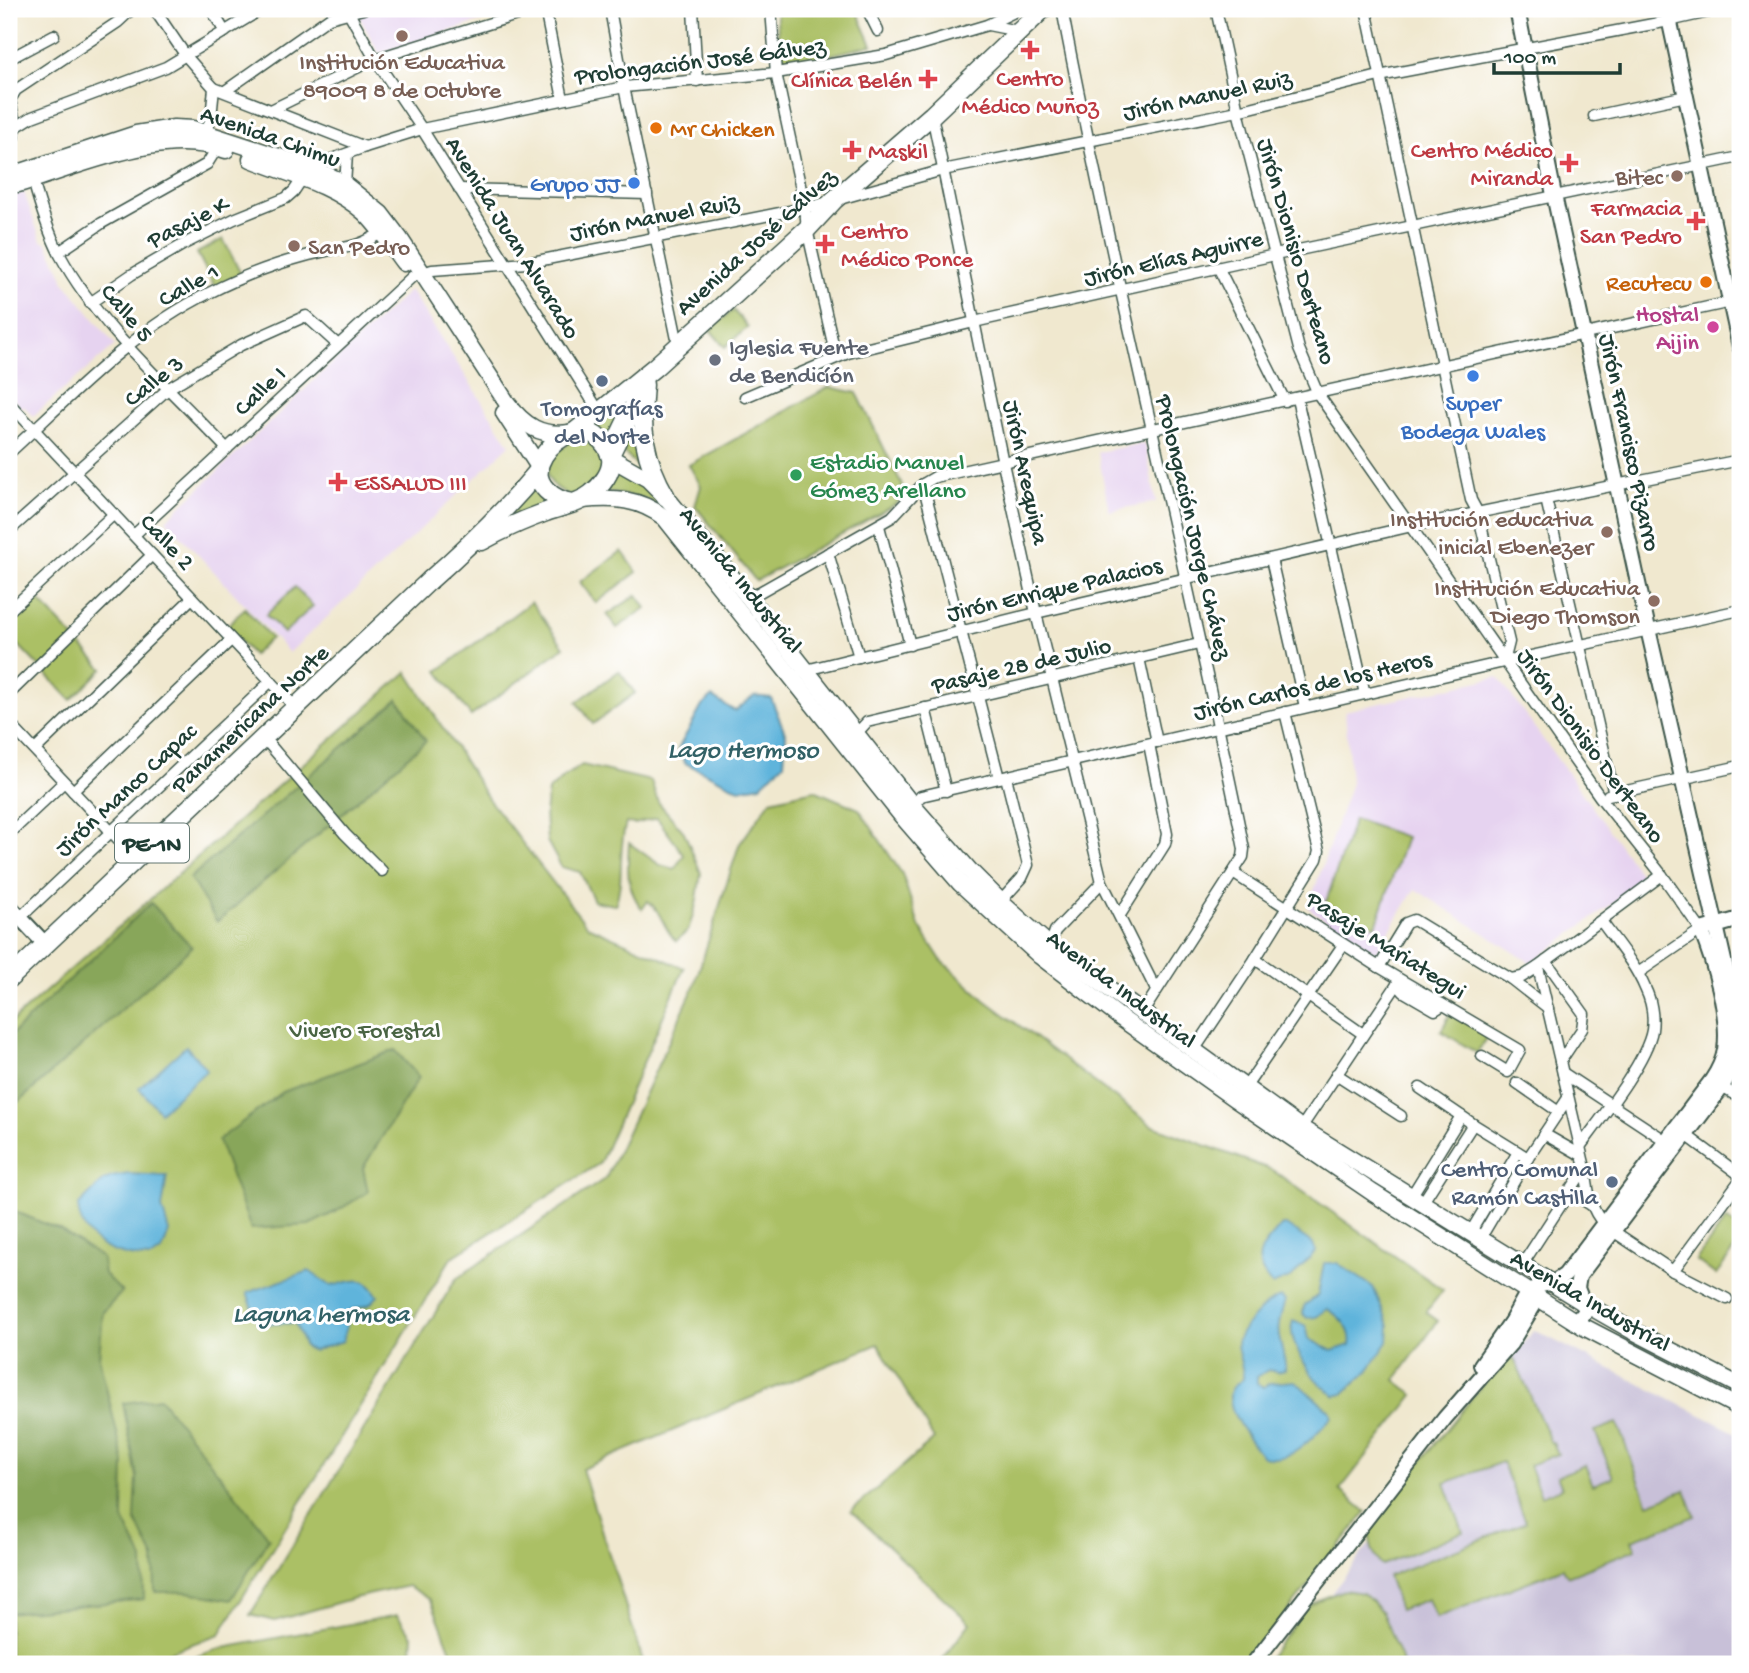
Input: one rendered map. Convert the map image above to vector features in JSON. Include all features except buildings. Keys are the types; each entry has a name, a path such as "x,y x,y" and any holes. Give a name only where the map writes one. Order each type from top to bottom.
{"highway":[{"name":"Avenida José Gálvez","path":"573,432 654,367 807,229 834,200 932,115 1020,21 1043,9"},
{"name":"Avenida José Gálvez","path":"611,456 654,367"},
{"path":"644,384 646,453 650,467 666,497"},
{"path":"573,432 585,431 598,437 611,456"},
{"name":"PE-1N","path":"539,469 548,451 573,432"},
{"name":"PE-1N","path":"577,502 603,483 611,465 611,456"},
{"path":"539,469 544,488 550,495 557,500 577,502"},
{"name":"Panamericana Norte","path":"9,979 429,581 464,552 513,502 539,469"},
{"name":"Panamericana Norte","path":"464,552 510,526 577,502"}],"main road":[{"name":"Avenida Chimu","path":"15,177 160,143 215,139 345,185 381,214 386,229 522,421 545,434 573,432"},
{"name":"Avenida Chimu","path":"306,172 386,229"},
{"name":"Avenida Chimu","path":"417,274 539,469"},
{"name":"Avenida Industrial","path":"611,456 648,479 666,497 749,598 798,672 857,733 907,811 1000,902 1050,946 1138,1020 1294,1141 1571,1319 1740,1408"},
{"name":"Avenida Industrial","path":"577,502 625,499 652,508 665,518 798,672 960,883 1040,957 1193,1052 1301,1128 1584,1303 1740,1386"}],"street":[{"path":"9,154 16,127 11,95 118,22 132,9"},
{"path":"154,9 186,56 214,88 365,147"},
{"path":"211,9 225,32"},
{"path":"16,127 32,117 150,74 186,56 262,9"},
{"path":"225,91 336,12 362,9"},
{"path":"273,109 375,59 536,9"},
{"path":"545,9 563,99"},
{"path":"610,9 678,344"},
{"path":"693,9 697,81"},
{"path":"771,9 776,73 836,357"},
{"path":"867,9 878,31"},
{"name":"Prolongación Jorge Chávez","path":"1063,9 1120,290 1244,849 1243,857 1138,1020"},
{"name":"Jirón Dionisio Derteano","path":"1216,9 1238,111 1299,349 1318,394 1600,797 1662,875 1701,930"},
{"path":"1366,9 1410,226 1471,500 1478,513 1509,642 1504,662"},
{"name":"Jirón Francisco Pizarro","path":"1517,9 1647,629 1716,924 1736,986 1739,1038 1733,1066 1722,1087 1681,1131"},
{"name":"Jirón Manuel Ruiz","path":"417,274 507,266 805,208 943,170 1238,111 1379,76 1524,49 1668,15 1722,9"},
{"name":"Avenida Juan Alvarado","path":"349,11 375,59 422,129 600,413"},
{"name":"Prolongación José Gálvez","path":"306,172 365,147 422,129 563,99 624,87 776,73 886,55 987,25 1012,13 1020,21"},
{"path":"1668,15 1701,166 1735,301 1740,347"},
{"name":"Prolongación José Gálvez","path":"987,25 1020,21"},
{"path":"9,59 54,36"},
{"path":"59,253 102,223 207,164 215,139 211,118 214,88"},
{"path":"1594,116 1686,96"},
{"name":"Jirón Arequipa","path":"932,115 1036,613 1102,882 1156,990"},
{"path":"345,185 347,154"},
{"name":"Jirón Elías Aguirre","path":"745,397 836,357 974,322 1275,255 1740,157"},
{"name":"Pasaje K","path":"90,303 186,243 234,219 286,198 306,172"},
{"name":"Calle 5","path":"15,177 90,303 127,346 227,449"},
{"path":"459,189 647,194"},
{"name":"Calle 1","path":"9,453 127,346 208,293 308,255 364,244 386,229"},
{"path":"1219,269 1285,401"},
{"name":"Calle I","path":"134,536 417,274"},
{"path":"749,598 879,526 905,506 923,484 935,477 1735,301"},
{"name":"Calle 3","path":"9,531 169,388 241,345 302,317 310,318 338,345"},
{"path":"1297,399 1365,694"},
{"name":"Calle 2","path":"9,403 296,708"},
{"name":"Jirón Enrique Palacios","path":"798,672 1036,613 1412,526 1740,460"},
{"path":"923,484 978,697 1028,865 1023,878 1000,902"},
{"path":"1546,499 1614,794"},
{"path":"9,611 114,514"},
{"path":"879,526 910,645"},
{"path":"828,553 859,657"},
{"path":"9,694 152,555"},
{"path":"1271,559 1306,707"},
{"path":"36,750 192,598"},
{"name":"Jirón Carlos de los Heros","path":"907,811 921,796 1740,610"},
{"path":"73,791 231,640"},
{"name":"Pasaje 28 de Julio","path":"857,733 867,722 1199,644"},
{"path":"1120,915 1165,844 1167,834 1139,658"},
{"name":"Jirón Manco Capac","path":"9,928 271,681"},
{"path":"925,708 946,791"},
{"path":"1193,1052 1289,907 1317,859 1319,851 1285,712"},
{"path":"9,723 136,858"},
{"path":"264,738 345,834 382,871"},
{"path":"1600,797 1740,766"},
{"path":"9,834 64,782"},
{"path":"9,816 18,825"},
{"name":"Pasaje Mariategui","path":"1233,873 1289,907 1399,982 1520,1050 1508,1072 1482,1056"},
{"path":"1511,979 1522,977 1542,964 1662,875"},
{"path":"1050,946 1055,931 1102,882"},
{"path":"9,906 45,944"},
{"path":"1638,973 1701,930 1740,919"},
{"path":"1379,967 1406,923 1414,920 1511,979 1548,1008"},
{"path":"1580,1152 1643,1053 1652,1029 1650,1001 1638,973 1601,921"},
{"path":"1253,1664 1445,1418 1538,1286 1565,1275 1608,1227 1681,1131 1718,1071 1725,1048 1724,1015 1708,947 1701,930"},
{"path":"1245,1088 1343,945"},
{"path":"1255,959 1363,1034"},
{"path":"1542,964 1548,1008 1591,1205"},
{"path":"1542,964 1584,1014 1582,1029 1561,1067"},
{"path":"1301,1128 1399,982"},
{"path":"1561,1067 1666,1141"},
{"path":"1336,1074 1401,1116"},
{"path":"1517,1083 1559,1112"},
{"path":"1722,1087 1740,1098"},
{"path":"1420,1088 1528,1158"},
{"path":"1475,1236 1569,1098"},
{"path":"1417,1199 1461,1116"},
{"path":"1417,1199 1472,1124"},
{"path":"1571,1319 1583,1317 1586,1311 1577,1288 1579,1276 1608,1227 1666,1141 1681,1131"},
{"path":"1673,1270 1740,1177 1681,1131"},
{"path":"1545,1134 1580,1152"},
{"path":"1475,1236 1518,1152"},
{"path":"1522,1265 1585,1168"},
{"path":"1569,1191 1591,1205 1608,1227 1673,1270 1727,1298"}],"shaded area":[{"name":"Institución Educativa 89009 8 de Octubre","path":"377,9 520,9 379,53 360,18 361,14"},
{"path":"24,192 41,241 46,242 63,280 115,345 33,416 24,406 21,408 9,394 9,197"},
{"name":"ESSALUD III","path":"410,290 510,445 289,653 166,520"},
{"path":"1145,443 1156,502 1109,511 1098,452"},
{"path":"1740,624 1740,663 1735,665 1727,627"},
{"path":"1498,677 1645,880 1531,963 1415,889 1376,953 1308,908 1351,783 1345,711"},
{"path":"1534,1330 1740,1435 1740,1664 1277,1664"}],"green space":[{"path":"776,9 856,9 872,45 781,67"},
{"path":"223,239 241,274 215,287 197,253"},
{"path":"733,310 748,327 725,347 710,330"},
{"name":"Estadio Manuel Gómez Arellano","path":"829,387 857,393 902,485 898,503 756,581 695,506 701,486 689,465"},
{"path":"629,396 612,441 595,429 595,425"},
{"path":"634,423 643,469 622,451"},
{"path":"575,438 594,442 605,463 598,480 573,497 552,483 547,469 557,454"},
{"path":"617,465 666,500 793,666 668,513 645,499 605,491"},
{"path":"532,482 548,506 501,525"},
{"path":"622,551 637,572 596,603 580,582"},
{"path":"295,587 313,606 284,633 266,615"},
{"path":"33,594 103,669 71,700 9,635 9,618"},
{"path":"637,595 646,608 617,628 607,615"},
{"path":"531,602 564,647 471,716 438,671"},
{"path":"245,608 271,638 253,655 226,627"},
{"path":"619,671 635,693 593,724 577,702"},
{"name":"Vivero Forestal","path":"407,672 489,800 587,926 684,968 600,1163 451,1258 220,1634 136,1664 9,1664 9,1024"},
{"path":"398,699 426,741 217,922 190,878"},
{"path":"582,765 651,781 658,802 684,832 701,873 696,905 688,931 676,941 657,910 648,901 642,909 633,893 629,878 629,843 660,865 674,869 684,855 657,818 635,824 626,823 620,885 615,905 594,901 580,872 561,867 547,841 545,813 548,791"},
{"path":"814,790 859,809 902,874 919,926 941,960 985,1000 1153,1126 1272,1170 1443,1290 1426,1312 1438,1321 1395,1380 1414,1395 1340,1490 1366,1512 1246,1664 939,1664 970,1623 851,1511 934,1439 878,1344 582,1469 644,1664 456,1664 431,1600 408,1586 354,1598 275,1621 250,1615 456,1279 606,1178 693,989 739,845 771,800"},
{"path":"1354,819 1406,837 1376,926 1324,908"},
{"path":"151,903 192,947 13,1107 9,1103 9,1037"},
{"path":"1452,1011 1489,1033 1477,1053 1441,1031"},
{"path":"395,1050 419,1077 363,1168 368,1192 309,1225 251,1229 218,1140 283,1092"},
{"path":"9,1209 60,1230 102,1258 104,1274 122,1292 103,1312 99,1358 124,1462 123,1519 143,1559 144,1599 9,1613"},
{"path":"1726,1219 1740,1229 1740,1241 1716,1275 1696,1260"},
{"path":"1509,1357 1515,1361 1558,1454 1529,1465 1541,1496 1562,1488 1557,1476 1585,1465 1593,1485 1613,1477 1595,1431 1617,1423 1648,1504 1685,1490 1695,1516 1632,1540 1636,1549 1567,1576 1563,1568 1436,1618 1428,1599 1400,1610 1388,1576 1526,1522 1502,1462 1445,1483 1463,1532 1382,1565 1373,1552 1370,1541 1370,1525 1503,1359"},
{"path":"160,1398 269,1538 231,1600 187,1592 155,1592 154,1558 135,1519 137,1477 123,1403"},
{"path":"1344,1590 1363,1593 1382,1612 1403,1664 1264,1664 1306,1608"},
{"path":"397,1615 413,1637 411,1664 175,1664 218,1649"}],"water":[{"name":"Lago Hermoso","path":"754,696 771,698 786,735 784,763 761,785 739,789 685,763 678,749 702,706 712,697 735,711"},
{"path":"186,1046 207,1070 160,1112 139,1088"},
{"path":"129,1174 167,1176 162,1208 169,1232 162,1251 150,1258 125,1255 102,1246 86,1230 81,1219 78,1206 103,1181"},
{"path":"1282,1225 1312,1243 1316,1251 1292,1277 1272,1285 1261,1267 1260,1254"},
{"path":"1324,1263 1337,1263 1373,1287 1389,1325 1388,1342 1368,1371 1343,1394 1335,1396 1310,1372 1292,1335 1293,1321 1306,1326 1309,1339 1332,1351 1350,1345 1350,1334 1332,1312 1327,1309 1316,1317 1307,1318 1303,1314 1304,1306 1318,1295"},
{"name":"Laguna hermosa","path":"309,1271 331,1286 363,1281 378,1296 369,1305 351,1310 343,1341 313,1351 305,1347 295,1323 259,1324 247,1293"},
{"path":"1281,1297 1285,1301 1279,1336 1285,1370 1268,1370 1257,1377 1257,1383 1263,1387 1271,1383 1295,1381 1331,1412 1332,1417 1302,1447 1284,1457 1274,1458 1263,1457 1247,1436 1233,1413 1230,1394 1234,1386 1243,1379 1238,1339 1247,1324 1261,1310"}],"place":[{"name":"Institución Educativa 89009 8 de Octubre","path":"402,36"},
{"name":"Centro Médico Muñoz","path":"1030,50"},
{"name":"Clínica Belén","path":"928,79"},
{"name":"Mr Chicken","path":"656,128"},
{"name":"Maskil","path":"852,150"},
{"name":"Centro Médico Miranda","path":"1569,163"},
{"name":"Bitec","path":"1677,176"},
{"name":"Grupo JJ","path":"634,183"},
{"name":"Farmacia San Pedro","path":"1696,221"},
{"name":"Centro Médico Ponce","path":"825,244"},
{"name":"San Pedro","path":"294,246"},
{"name":"Recutecu","path":"1706,282"},
{"name":"Hostal Aijin","path":"1713,327"},
{"name":"Iglesia Fuente de Bendicíón","path":"715,360"},
{"name":"Super Bodega Wales","path":"1473,376"},
{"name":"Tomografías del Norte","path":"602,381"},
{"name":"Estadio Manuel Gómez Arellano","path":"796,475"},
{"name":"ESSALUD III","path":"338,482"},
{"name":"Institución educativa inicial Ebenezer","path":"1607,532"},
{"name":"Institución Educativa Diego Thomson","path":"1654,601"},
{"name":"Centro Comunal Ramón Castilla","path":"1612,1182"}]}
